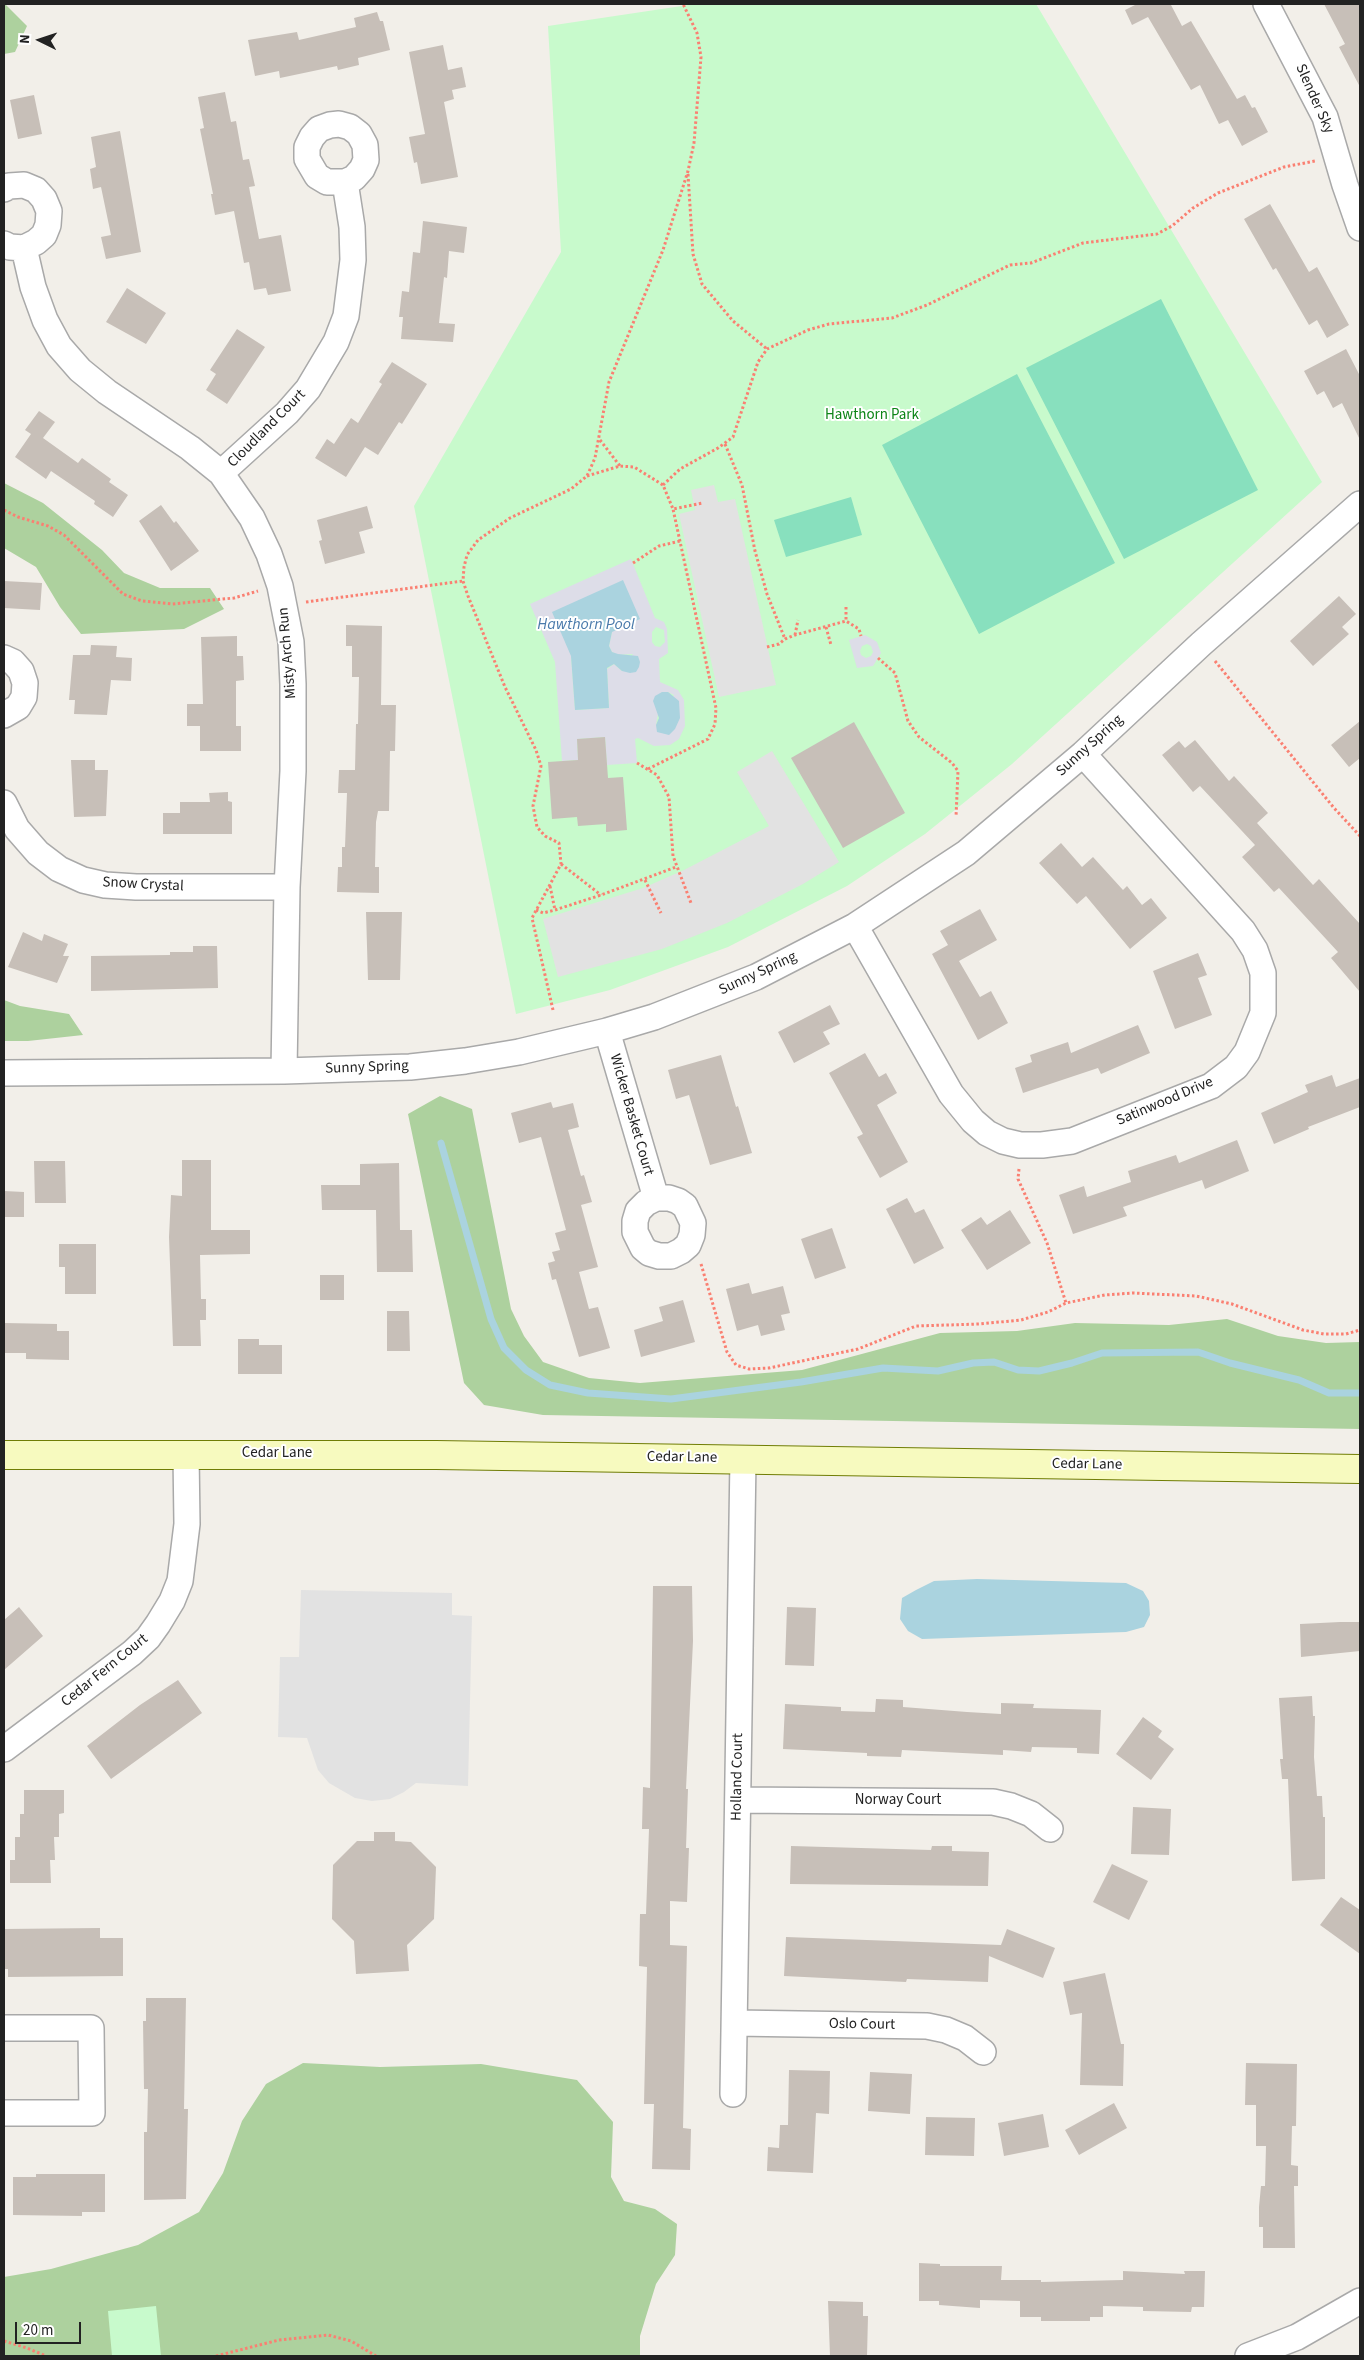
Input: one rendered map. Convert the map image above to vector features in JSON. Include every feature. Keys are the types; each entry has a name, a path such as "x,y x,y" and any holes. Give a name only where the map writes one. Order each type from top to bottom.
{"main road":[{"name":"Cedar Lane","path":"4,1455 186,1454 743,1459 1360,1469"}],"street":[{"name":"Slender Sky","path":"1266,4 1325,117 1360,228"},
{"name":"Cloudland Court","path":"221,473 287,413 308,389 336,342 346,316 353,260 352,227 345,182"},
{"name":"Misty Arch Run","path":"4,189 9,186 24,185 36,190 44,199 49,211 48,225 44,235 36,242 14,246 33,287 45,320 59,346 80,370 107,392 190,448 221,473 252,518 269,554 283,597 291,642 293,728 287,887 284,1071"},
{"name":"Sunny Spring","path":"4,1074 284,1071 410,1067 465,1061 518,1052 654,1018 756,978 855,926 966,853 1083,754 1202,644 1356,516"},
{"path":"4,658 13,662 21,671 25,683 24,697 18,707 4,715"},
{"name":"Satinwood Drive","path":"855,926 951,1094 973,1121 987,1133 1020,1146 1072,1141 1211,1086 1236,1067 1247,1052 1264,1013 1263,973 1255,950 1243,931 1083,754"},
{"name":"Snow Crystal","path":"4,803 17,829 38,853 60,869 82,880 105,885 136,888 287,887"},
{"name":"Wicker Basket Court","path":"607,1031 656,1198"},
{"path":"656,1198 669,1198 685,1206 693,1223 692,1235 688,1245 671,1256 659,1256 643,1248 635,1232 635,1221 638,1211 646,1203 656,1198"},
{"name":"Cedar Fern Court","path":"4,1749 132,1653 148,1638 158,1624 172,1601 180,1581 187,1524 186,1454"},
{"name":"Holland Court","path":"734,2094 743,1459"},
{"name":"Norway Court","path":"738,1800 993,1802 1011,1806 1031,1814 1050,1829"},
{"name":"Oslo Court","path":"735,2023 927,2026 946,2030 965,2038 982,2052"},
{"path":"4,2028 92,2028 92,2113 4,2113"},
{"path":"1248,2356 1297,2337 1360,2301"}],"path":[{"path":"587,476 600,440 609,382 663,250 688,171 694,142 702,58 696,33 683,4"},
{"path":"663,485 680,469 725,444 733,437 758,362 767,349 808,330 829,324 892,318 927,305 1010,265 1032,263 1083,243 1157,234 1172,226 1193,208 1234,186 1284,167 1337,156"},
{"path":"688,171 693,254 702,284 732,321 767,349"},
{"path":"600,440 620,466"},
{"path":"725,444 742,485 755,551 767,594 785,639"},
{"path":"553,1010 532,918 562,864 559,843 545,836 537,827 533,806 541,766 536,750 501,679 463,581 467,555 478,540 510,518 570,489 587,476 620,466 634,467 663,485 673,509 716,708 715,724 708,739 648,769"},
{"path":"673,509 704,503"},
{"path":"4,510 18,517 48,526 64,535 123,594 142,601 172,604 234,598 283,597 306,602 463,581"},
{"path":"633,563 659,546 680,541"},
{"path":"846,607 846,621"},
{"path":"795,635 798,620"},
{"path":"767,647 779,644 795,635 846,621 859,629 861,636"},
{"path":"826,627 831,645"},
{"path":"878,658 895,673 908,721 919,738 952,763 958,771 956,817"},
{"path":"1214,660 1334,808 1360,836"},
{"path":"637,763 656,775 669,797 671,813 670,833 676,867 692,903"},
{"path":"562,864 601,896"},
{"path":"536,910 543,913 601,896 676,867"},
{"path":"645,880 661,913"},
{"path":"550,886 555,910"},
{"path":"1020,1146 1018,1179 1047,1243 1066,1303"},
{"path":"688,1245 700,1262 727,1352 736,1364 749,1369 769,1368 858,1349 916,1326 935,1327 1021,1320 1048,1312 1066,1303 1105,1295 1133,1293 1196,1296 1261,1313 1303,1330 1324,1334 1346,1334 1360,1330"},
{"path":"216,2356 279,2340 328,2336 352,2341 376,2356"},
{"path":"4,2341 46,2356"}],"green space":[{"path":"5,4 27,26 15,52 4,54"},
{"name":"Hawthorn Park","path":"695,4 1036,4 1322,482 1012,764 925,834 847,886 728,947 610,990 516,1014 414,506 561,252 548,26"},
{"path":"1161,299 1258,490 1124,559 1026,368"},
{"path":"1017,374 1115,563 979,634 882,445"},
{"path":"4,483 43,503 102,550 124,573 160,588 210,588 224,609 184,629 81,634 60,607 36,567 4,548"},
{"path":"851,497 862,535 786,557 774,520"},
{"path":"4,1000 20,1006 69,1014 83,1035 28,1041 4,1041"},
{"path":"440,1096 472,1109 511,1309 524,1336 543,1362 589,1378 640,1383 802,1370 940,1333 1017,1331 1075,1323 1169,1325 1227,1319 1278,1336 1326,1343 1360,1342 1360,1429 543,1415 484,1405 464,1383 408,1114"},
{"path":"303,2063 380,2067 481,2064 577,2080 613,2122 611,2177 624,2201 655,2209 677,2224 675,2255 656,2284 640,2336 640,2356 4,2356 4,2277 51,2269 138,2245 199,2212 223,2173 242,2121 266,2084"},
{"path":"156,2306 161,2356 112,2356 108,2311"}],"shaded area":[{"path":"714,485 718,502 735,499 776,685 719,697 679,514 695,510 691,490"},
{"path":"631,559 655,618 664,622 667,629 668,653 659,659 660,682 678,690 684,700 685,726 679,739 670,745 654,746 638,738 635,739 637,763 607,765 605,737 577,739 578,760 562,761 555,662 530,604","holes":["623,580 609,646 612,652 618,655 633,654 622,671 614,664 607,669 609,708 575,710 571,656","656,627 664,630 665,642 660,647 655,646 652,642 652,632","662,692 668,692 674,695 656,725"]},
{"path":"865,635 877,642 881,653 873,666 857,668 849,640","holes":["867,644 871,646 873,652 871,656 866,658 861,655 862,646"]},
{"path":"772,751 839,862 803,884 727,923 662,949 558,977 543,919 643,888 684,870 769,826 737,772"},
{"path":"301,1590 452,1593 452,1615 472,1616 468,1786 416,1783 390,1799 372,1801 355,1798 329,1783 318,1770 307,1738 278,1737 280,1657 299,1657"}],"water":[{"name":"Hawthorn Pool","path":"623,580 640,619 612,632 609,646 612,652 638,656 639,667 636,672 630,673 622,671 614,664 607,668 609,708 575,710 571,656 552,612"},
{"path":"662,692 668,692 679,701 680,718 675,729 669,735 657,732 656,725 659,718 653,701 655,696"},
{"path":"977,1579 1126,1583 1143,1591 1149,1601 1150,1615 1144,1627 1126,1632 922,1639 908,1631 900,1619 902,1598 916,1590 934,1581"}],"building":[{"path":"1137,4 1174,4 1171,5 1182,26 1191,21 1237,99 1245,95 1252,108 1255,107 1268,132 1242,146 1228,120 1219,124 1200,85 1191,90 1148,17 1132,25 1125,10"},
{"path":"1324,4 1360,4 1360,87 1339,47 1345,44"},
{"path":"377,12 380,21 383,21 390,50 358,58 359,65 338,70 337,66 280,78 279,71 255,76 248,40 297,32 299,40 356,27 354,18"},
{"path":"443,45 448,70 462,67 466,87 452,90 454,99 444,102 458,177 421,184 417,162 414,163 409,137 425,134 409,52"},
{"path":"225,92 231,122 236,121 243,160 249,159 255,186 249,187 259,239 281,235 291,291 268,295 266,288 254,290 249,262 244,263 234,211 215,215 211,194 213,194 200,129 204,128 198,97"},
{"path":"34,95 42,134 18,139 10,100"},
{"path":"120,131 141,252 106,259 101,237 111,235 101,187 93,189 90,169 96,167 91,137"},
{"path":"1270,204 1309,272 1317,267 1349,325 1327,338 1317,320 1309,325 1276,268 1273,270 1244,219"},
{"path":"423,221 467,227 464,253 449,251 447,278 444,277 439,323 455,324 453,342 401,339 403,317 399,317 402,291 409,292 413,252 420,253"},
{"path":"127,288 166,313 146,344 106,322"},
{"path":"237,329 265,347 227,404 206,390 216,374 210,370"},
{"path":"1346,349 1360,376 1360,440 1342,403 1333,408 1324,391 1317,395 1304,371"},
{"path":"392,362 427,384 402,424 399,422 378,455 365,447 346,477 315,458 327,439 334,444 351,418 358,423 382,384 379,382"},
{"path":"39,411 55,422 43,438 78,463 82,458 111,479 109,482 128,495 113,517 94,504 95,501 51,471 46,479 15,457 31,434 25,430"},
{"path":"161,505 199,551 171,571 139,521"},
{"path":"367,506 373,528 359,532 365,553 325,564 319,541 322,540 317,520"},
{"path":"4,581 42,583 40,610 4,608"},
{"path":"1339,596 1356,614 1342,627 1349,634 1313,666 1290,641"},
{"path":"346,625 382,626 381,705 396,705 395,751 390,751 389,811 378,811 376,822 375,867 379,867 379,893 337,892 338,867 342,867 342,847 345,847 347,793 338,793 339,770 355,770 356,724 358,724 359,677 352,677 352,646 346,646"},
{"path":"237,636 237,656 243,656 244,680 236,681 236,726 241,726 241,751 200,751 200,726 187,726 187,704 203,704 201,637"},
{"path":"91,645 117,646 116,657 132,658 131,681 111,680 107,715 74,714 75,700 69,700 73,655 90,655"},
{"path":"1360,721 1360,758 1349,767 1331,745"},
{"path":"854,722 905,813 843,848 791,758"},
{"path":"605,737 608,778 623,777 627,830 606,832 606,824 578,826 577,817 552,819 548,762 578,760 577,739"},
{"path":"1195,740 1229,781 1234,776 1268,813 1257,823 1313,885 1319,879 1360,924 1360,992 1331,958 1338,952 1279,888 1274,892 1242,857 1255,845 1200,786 1193,792 1162,755 1179,741 1185,748"},
{"path":"71,760 95,760 95,770 108,770 106,816 74,817"},
{"path":"228,792 228,801 232,802 232,834 163,834 163,813 180,813 180,802 210,802 209,793"},
{"path":"1061,843 1082,867 1093,857 1123,890 1127,886 1142,905 1151,898 1167,918 1130,949 1086,896 1077,904 1039,863"},
{"path":"980,909 997,940 959,961 980,997 991,991 1008,1023 978,1040 932,954 948,945 940,931"},
{"path":"366,912 402,912 400,980 368,980"},
{"path":"23,932 42,941 44,934 68,944 63,956 69,956 57,983 8,967"},
{"path":"193,946 217,946 218,988 91,991 91,956 170,955 170,952 193,952"},
{"path":"1198,953 1207,975 1198,978 1212,1015 1175,1029 1153,971"},
{"path":"830,1005 840,1024 823,1032 830,1044 794,1063 778,1032"},
{"path":"1138,1025 1150,1053 1101,1074 1098,1068 1023,1093 1015,1068 1032,1062 1030,1055 1068,1042 1071,1053"},
{"path":"865,1053 879,1077 886,1073 897,1093 877,1105 908,1162 880,1178 857,1137 863,1134 829,1073"},
{"path":"721,1055 752,1153 710,1165 689,1095 676,1099 668,1070"},
{"path":"1332,1075 1336,1087 1360,1078 1360,1107 1308,1127 1309,1129 1274,1144 1261,1113 1308,1092 1305,1085"},
{"path":"551,1102 553,1108 573,1103 579,1127 568,1130 581,1176 584,1175 592,1202 581,1205 598,1267 579,1272 589,1309 598,1307 610,1348 579,1357 556,1279 552,1280 548,1263 555,1261 552,1252 560,1250 555,1233 566,1230 541,1137 519,1143 511,1113"},
{"path":"1237,1140 1249,1171 1205,1189 1202,1180 1123,1207 1127,1216 1073,1234 1059,1195 1084,1186 1087,1197 1131,1182 1128,1171 1176,1155 1179,1163"},
{"path":"182,1160 211,1160 211,1230 250,1230 250,1254 200,1255 201,1299 206,1299 206,1320 200,1320 201,1346 173,1346 169,1237 171,1195 182,1196"},
{"path":"34,1161 65,1161 66,1203 35,1203"},
{"path":"399,1163 400,1230 412,1230 413,1272 377,1272 376,1210 322,1210 321,1185 360,1185 360,1164"},
{"path":"4,1191 24,1192 24,1217 4,1217"},
{"path":"907,1198 915,1213 924,1209 944,1248 914,1264 886,1209"},
{"path":"1010,1210 1031,1243 987,1270 961,1230 981,1217 987,1225"},
{"path":"832,1228 846,1268 815,1279 801,1239"},
{"path":"59,1244 96,1244 96,1294 65,1294 65,1267 59,1267"},
{"path":"320,1275 344,1275 344,1300 320,1300"},
{"path":"749,1283 752,1294 783,1286 790,1313 781,1315 785,1330 761,1336 758,1325 737,1331 726,1289"},
{"path":"683,1300 695,1342 641,1357 634,1330 663,1321 659,1307"},
{"path":"387,1311 409,1311 410,1351 387,1351"},
{"path":"4,1323 57,1324 57,1331 69,1331 69,1360 26,1359 26,1353 4,1353"},
{"path":"238,1339 259,1339 259,1345 282,1345 282,1374 238,1374"},
{"path":"653,1586 692,1586 693,1641 686,1789 688,1789 686,1848 689,1848 687,1902 670,1901 670,1945 687,1946 683,2128 691,2129 690,2170 652,2169 654,2104 644,2104 647,1967 639,1966 640,1914 646,1914 649,1829 642,1829 643,1787 650,1788"},
{"path":"19,1607 43,1636 4,1670 4,1620"},
{"path":"787,1607 816,1608 814,1666 785,1665"},
{"path":"1360,1622 1360,1651 1301,1657 1300,1624"},
{"path":"178,1680 202,1713 111,1779 87,1746 140,1705"},
{"path":"1312,1696 1313,1716 1315,1716 1314,1757 1317,1796 1322,1796 1323,1817 1325,1817 1325,1879 1292,1881 1288,1779 1282,1779 1280,1759 1283,1759 1279,1698"},
{"path":"876,1699 903,1700 903,1707 1001,1714 1001,1703 1034,1704 1033,1708 1101,1710 1099,1754 1077,1753 1077,1748 1032,1747 1031,1752 1003,1750 1003,1755 902,1750 901,1757 867,1756 867,1753 783,1749 785,1704 841,1707 841,1711 875,1712"},
{"path":"1143,1717 1162,1731 1158,1737 1174,1749 1151,1780 1116,1754"},
{"path":"24,1790 64,1790 64,1813 59,1814 59,1837 54,1837 55,1860 50,1860 51,1883 10,1883 10,1860 15,1860 15,1837 20,1837 20,1814 24,1814"},
{"path":"1133,1807 1171,1809 1169,1855 1131,1854"},
{"path":"374,1832 395,1832 395,1841 411,1842 436,1867 434,1919 407,1945 409,1971 356,1974 354,1941 332,1919 333,1865 357,1841 374,1841"},
{"path":"791,1846 931,1850 932,1846 952,1846 952,1851 989,1852 988,1886 790,1884"},
{"path":"1112,1864 1148,1881 1129,1920 1093,1902"},
{"path":"1341,1897 1360,1910 1360,1954 1320,1925"},
{"path":"100,1928 100,1938 123,1938 123,1976 8,1977 8,1969 4,1969 4,1929"},
{"path":"1007,1929 1055,1948 1043,1978 989,1956 988,1982 907,1979 906,1982 784,1976 786,1937 1001,1945"},
{"path":"1105,1973 1121,2044 1124,2044 1123,2086 1080,2085 1082,2013 1070,2015 1063,1982"},
{"path":"146,1998 186,1998 184,2109 188,2109 186,2199 144,2200 144,2132 147,2132 148,2089 144,2089 143,2021 146,2021"},
{"path":"1246,2063 1297,2064 1296,2126 1292,2126 1291,2165 1298,2166 1298,2186 1294,2186 1295,2248 1263,2248 1263,2227 1259,2227 1259,2207 1261,2186 1265,2186 1266,2146 1256,2146 1256,2105 1245,2105"},
{"path":"789,2070 830,2071 829,2114 816,2113 813,2173 767,2171 768,2147 779,2148 780,2125 788,2125"},
{"path":"870,2072 912,2074 910,2114 868,2111"},
{"path":"1114,2103 1127,2128 1079,2155 1065,2130"},
{"path":"1043,2114 1049,2147 1004,2156 998,2123"},
{"path":"926,2117 975,2118 974,2156 925,2155"},
{"path":"36,2174 105,2174 105,2212 82,2212 82,2216 13,2215 13,2177 36,2177"},
{"path":"919,2263 940,2264 940,2266 1002,2266 1001,2280 1041,2280 1041,2282 1123,2280 1123,2271 1185,2274 1184,2271 1205,2271 1204,2307 1192,2307 1191,2312 1143,2311 1143,2307 1103,2306 1103,2317 1090,2317 1090,2321 1041,2321 1041,2317 1020,2317 1020,2301 980,2300 980,2308 939,2305 939,2301 919,2301"},
{"path":"828,2301 863,2302 863,2316 868,2316 867,2356 830,2356"}],"waterway":[{"path":"441,1143 491,1319 504,1348 526,1370 550,1385 588,1393 671,1399 801,1382 883,1368 938,1371 973,1363 994,1362 1018,1370 1039,1371 1102,1353 1198,1352 1230,1363 1299,1380 1329,1393 1360,1393"}]}
